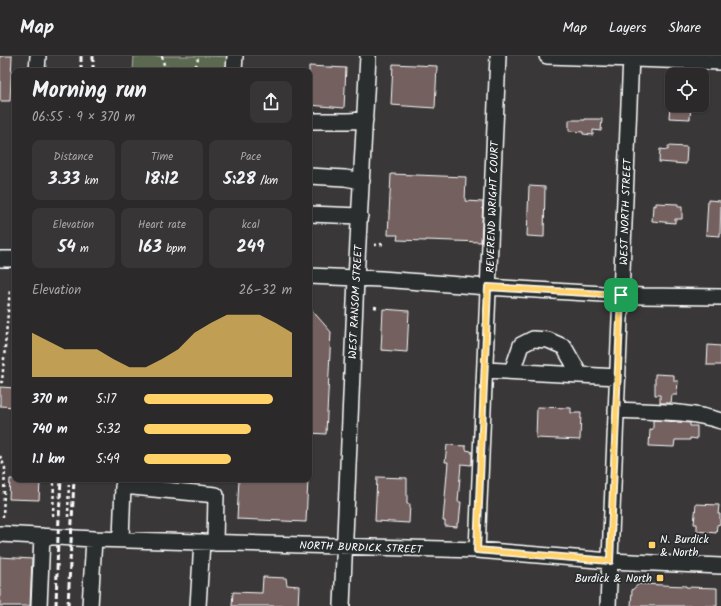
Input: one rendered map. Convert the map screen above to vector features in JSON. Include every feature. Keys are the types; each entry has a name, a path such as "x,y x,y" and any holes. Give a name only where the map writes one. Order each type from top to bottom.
{"street":[{"path":"38,56 38,68"},
{"path":"234,68 235,56"},
{"name":"WEST RANSOM STREET","path":"342,606 356,279 368,56"},
{"name":"REVEREND WRIGHT COURT","path":"477,550 498,56"},
{"path":"547,56 631,57 721,62"},
{"name":"WEST NORTH STREET","path":"608,606 631,57"},
{"path":"312,122 364,120"},
{"path":"312,176 345,178 362,182"},
{"path":"312,214 360,216"},
{"path":"0,259 12,259"},
{"path":"312,276 621,295 721,297"},
{"path":"512,371 521,345 533,339 548,340 564,347 580,375"},
{"path":"485,370 618,377"},
{"path":"616,410 692,414 721,421"},
{"path":"121,539 122,486 216,495 198,606"},
{"name":"NORTH BURDICK STREET","path":"0,534 94,539 477,550 610,561 721,566"},
{"path":"39,606 42,536"},
{"path":"90,606 94,539"}],"path":[{"path":"162,56 164,65 167,68"},
{"path":"194,68 196,66 198,56"},
{"path":"374,245 383,244"},
{"path":"0,382 2,382 10,289"},
{"path":"374,307 380,308"},
{"path":"0,456 5,468 3,517"},
{"path":"53,516 54,482"},
{"path":"68,517 69,482"}],"green space":[{"path":"134,56 235,57 234,68 133,68"}],"building":[{"path":"0,56 12,56 10,101 0,101"},
{"path":"393,64 437,66 435,108 391,105"},
{"path":"309,66 346,68 344,108 312,105 312,68 309,68"},
{"path":"669,112 690,112 690,119 669,118"},
{"path":"602,119 601,131 593,130 593,135 583,134 583,132 569,131 569,120"},
{"path":"668,146 687,147 686,164 659,162 660,149 668,150"},
{"path":"391,174 466,177 465,201 483,202 481,242 397,240 398,235 388,235"},
{"path":"529,186 545,187 544,237 527,236"},
{"path":"708,200 721,201 720,236 706,235"},
{"path":"656,203 678,204 678,207 682,207 682,219 675,219 675,223 652,221 653,205 656,206"},
{"path":"383,309 409,311 407,352 381,350"},
{"path":"312,310 331,332 326,434 312,433"},
{"path":"708,345 721,346 721,365 707,365"},
{"path":"655,374 674,375 674,381 678,381 677,395 672,395 671,403 660,403 660,395 655,395"},
{"path":"0,387 12,388 12,407 0,406"},
{"path":"537,407 571,408 571,413 581,413 580,440 536,438"},
{"path":"653,420 690,423 690,426 697,426 697,439 690,438 690,440 675,440 674,447 649,446 650,430 653,429"},
{"path":"447,445 466,446 466,450 472,452 472,464 461,464 458,502 461,502 459,523 457,523 457,527 445,526 445,521 443,521 448,462 445,462"},
{"path":"377,477 407,478 407,504 410,504 409,523 375,521"},
{"path":"10,479 12,479 12,482 40,482 39,500 9,499"},
{"path":"239,482 308,482 306,522 237,519"},
{"path":"696,504 719,505 718,514 720,514 720,524 717,525 716,533 697,531 697,524 694,524"},
{"path":"0,557 32,559 30,606 0,606"},
{"path":"263,577 286,578 287,585 299,586 298,606 232,606 233,592 262,593"},
{"path":"639,584 717,588 717,606 631,606 632,590"}],"railway":[{"path":"81,56 81,68"},
{"path":"93,56 93,68"},
{"path":"56,606 61,482"},
{"path":"68,606 74,482"}],"place":[{"name":"N. Burdick & North","path":"652,545"},
{"name":"Burdick & North","path":"660,578"}],"route":[{"path":"488,287 621,295 610,561 477,550 488,287"}]}
